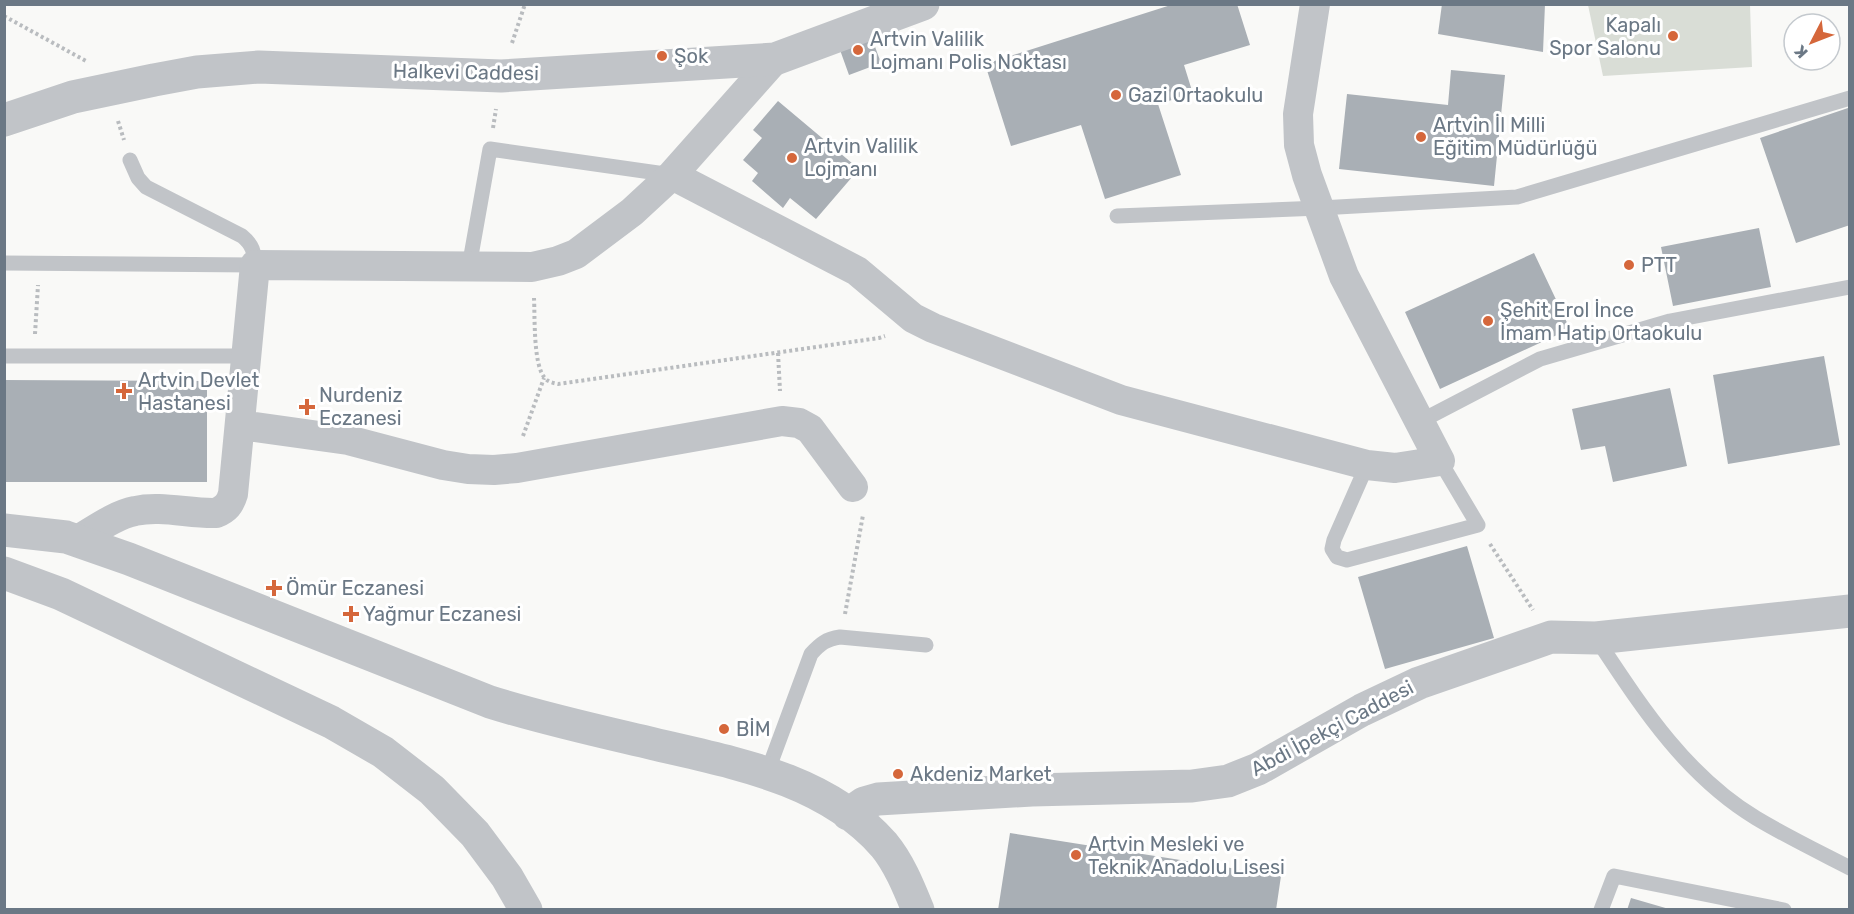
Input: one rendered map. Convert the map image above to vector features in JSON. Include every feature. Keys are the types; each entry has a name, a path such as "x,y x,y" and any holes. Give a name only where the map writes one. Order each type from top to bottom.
{"street":[{"name":"Halkevi Caddesi","path":"4,120 73,97 197,72 259,67 501,76 775,59 923,4"},
{"path":"672,175 851,267 913,318 933,328 1121,400 1367,465 1395,468 1440,461 1344,276 1307,175 1299,145 1298,114 1315,4"},
{"path":"76,541 115,519 135,511 150,509 202,514 216,513 224,510 231,503 255,265 532,267 576,254 632,212 672,175 775,59"},
{"path":"240,425 348,440 468,469 494,470 512,469 782,421 799,423 810,429 853,487"},
{"path":"4,530 66,537 129,559 490,702 540,718 737,763 788,780 848,814 885,846 900,870 918,909"},
{"path":"4,573 61,594 331,722 383,752 432,790 475,834 507,877 526,909"},
{"name":"Abdi İpekçi Caddesi","path":"848,814 864,803 878,799 1032,790 1192,786 1228,781 1258,769 1362,711 1419,683 1551,637 1596,638 1850,612"}],"lane":[{"path":"1117,216 1517,197 1850,98"},
{"path":"469,267 490,149 672,175"},
{"path":"4,263 255,265 254,251 250,242 146,187 138,178 130,160"},
{"path":"1419,422 1540,359 1671,321 1850,287"},
{"path":"4,356 247,356"},
{"path":"1367,465 1332,549 1337,557 1347,560 1478,525 1440,461"},
{"path":"767,773 811,654 819,645 829,638 840,637 926,645"},
{"path":"1596,638 1645,712 1678,752 1700,774 1756,818 1850,868"},
{"path":"1601,909 1614,876 1784,909"}],"path":[{"path":"4,16 88,62"},
{"path":"490,149 501,76"},
{"path":"108,90 130,160"},
{"path":"34,356 39,263"},
{"path":"512,469 544,378 538,358 532,267"},
{"path":"544,378 558,384 569,383 879,338 894,332 913,318"},
{"path":"778,353 782,421"},
{"path":"840,637 863,523 860,500 853,487"},
{"path":"1478,525 1551,637"}],"shaded area":[{"name":"Kapalı Spor Salonu","path":"1588,5 1750,5 1752,67 1603,76"}],"building":[{"name":"Gazi Ortaokulu","path":"1174,4 1237,4 1250,45 1184,65 1193,94 1158,104 1181,175 1105,199 1081,125 1011,146 985,64"},
{"path":"1442,4 1545,4 1543,52 1438,34"},
{"name":"Artvin Valilik Lojmanı Polis Noktası","path":"867,25 881,63 849,75 835,36"},
{"name":"Artvin İl Milli Eğitim Müdürlüğü","path":"1451,70 1505,75 1494,186 1339,169 1347,94 1448,105"},
{"name":"Artvin Valilik Lojmanı","path":"778,101 859,169 816,219 790,198 783,208 752,181 758,173 743,160 762,138 753,130"},
{"path":"1848,108 1850,113 1850,225 1796,243 1760,138"},
{"path":"1759,228 1771,287 1673,306 1661,247"},
{"name":"Şehit Erol İnce İmam Hatip Ortaokulu","path":"1534,253 1570,329 1440,389 1405,312"},
{"path":"1824,356 1840,445 1728,464 1713,375"},
{"path":"4,380 207,381 207,482 4,482"},
{"path":"1670,388 1687,466 1613,482 1605,446 1581,450 1572,409"},
{"path":"1467,546 1494,638 1385,669 1358,577"},
{"name":"Artvin Mesleki ve Teknik Anadolu Lisesi","path":"1010,833 1281,876 1276,910 998,910"},
{"path":"1631,898 1669,909 1669,910 1627,910"}],"place":[{"name":"Kapalı Spor Salonu","path":"1673,36"},
{"name":"Artvin Valilik Lojmanı Polis Noktası","path":"858,50"},
{"name":"Şok","path":"662,56"},
{"name":"Gazi Ortaokulu","path":"1116,95"},
{"name":"Artvin İl Milli Eğitim Müdürlüğü","path":"1421,137"},
{"name":"Artvin Valilik Lojmanı","path":"792,158"},
{"name":"PTT","path":"1629,265"},
{"name":"Şehit Erol İnce İmam Hatip Ortaokulu","path":"1488,321"},
{"name":"Artvin Devlet Hastanesi","path":"124,391"},
{"name":"Nurdeniz Eczanesi","path":"307,407"},
{"name":"Ömür Eczanesi","path":"274,588"},
{"name":"Yağmur Eczanesi","path":"351,614"},
{"name":"BİM","path":"724,729"},
{"name":"Akdeniz Market","path":"898,774"},
{"name":"Artvin Mesleki ve Teknik Anadolu Lisesi","path":"1076,855"}]}
